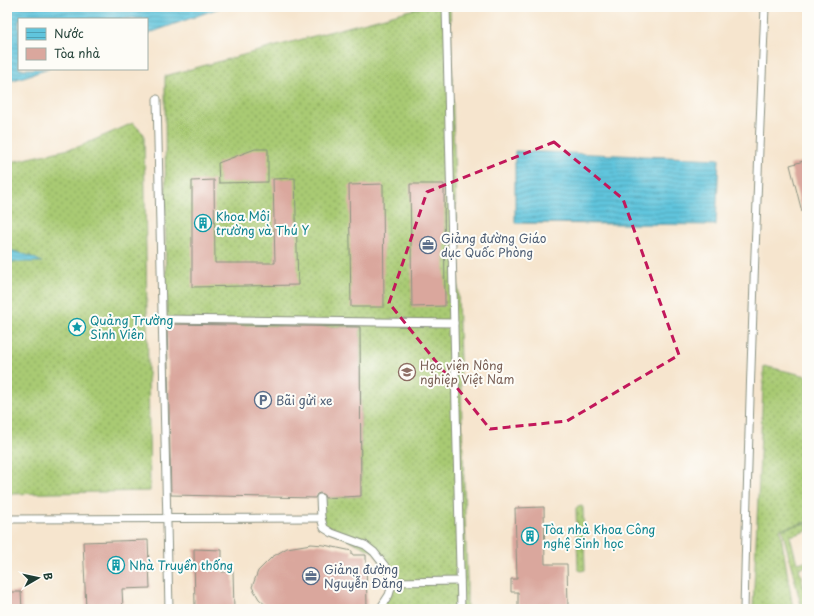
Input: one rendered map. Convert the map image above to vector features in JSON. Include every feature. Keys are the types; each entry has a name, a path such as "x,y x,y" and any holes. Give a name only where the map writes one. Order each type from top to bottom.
{"lane":[{"path":"446,7 461,609"},
{"path":"744,609 765,7"},
{"path":"157,99 169,609"},
{"path":"162,319 454,323"},
{"path":"320,498 321,518 324,528 332,533 365,546 374,552 385,566 393,582 389,595 380,609"},
{"path":"7,519 321,518"},
{"path":"393,582 460,581"}],"highlighted area":[{"path":"554,142 623,199 679,355 567,421 490,429 389,303 427,192"}],"green space":[{"path":"422,7 450,7 467,609 380,609 393,582 374,552 324,528 320,498 361,496 360,327 166,324 165,76"},
{"name":"Quảng Trường Sinh Viên","path":"133,123 144,134 150,491 7,494 7,163 78,147"},
{"path":"764,366 807,376 807,522 780,529 793,609 753,609"},
{"path":"582,506 585,570 580,571 578,569 576,508"},
{"path":"807,523 807,531 790,536 797,563 807,561 807,566 799,568 807,601 807,609 802,609 782,529"}],"water":[{"path":"15,7 222,7 148,34 148,18 18,18 18,70 46,70 7,82 7,9"},
{"path":"515,151 719,159 716,225 515,223"},
{"path":"7,249 30,256 42,262 7,262"}],"building":[{"path":"255,149 268,149 268,182 219,183 218,163"},
{"path":"807,160 807,211 802,212 790,165"},
{"name":"Khoa Môi trường và Thú Y","path":"295,178 298,285 192,287 192,181 214,180 215,263 275,263 273,179"},
{"path":"383,184 384,307 351,307 349,185"},
{"name":"Giảng đường Giáo dục Quốc Phòng","path":"410,184 444,184 445,306 412,307"},
{"name":"Bãi gửi xe","path":"167,324 360,327 361,496 325,498 324,495 320,493 317,494 315,498 171,495"},
{"name":"Tòa nhà Khoa Công nghệ Sinh học","path":"544,507 545,564 567,564 568,606 546,606 547,609 518,609 518,592 511,592 511,579 517,579 515,508"},
{"name":"Nhà Truyền thống","path":"148,540 150,588 122,589 123,609 86,609 83,542"},
{"name":"Giảng đường Nguyễn Đăng","path":"311,544 324,545 352,551 352,555 366,555 367,609 270,609 259,599 252,587 258,571 272,557 287,548"},
{"path":"194,549 222,550 222,572 233,571 234,609 195,609"},
{"path":"7,592 21,592 22,609 7,609"}],"place":[{"name":"Khoa Môi trường và Thú Y","path":"203,223"},
{"name":"Giảng đường Giáo dục Quốc Phòng","path":"428,245"},
{"name":"Quảng Trường Sinh Viên","path":"77,327"},
{"name":"Học viện Nông nghiệp Việt Nam","path":"407,372"},
{"name":"Bãi gửi xe","path":"263,400"},
{"name":"Tòa nhà Khoa Công nghệ Sinh học","path":"530,536"},
{"name":"Nhà Truyền thống","path":"116,565"},
{"name":"Giảng đường Nguyễn Đăng","path":"311,576"}]}
